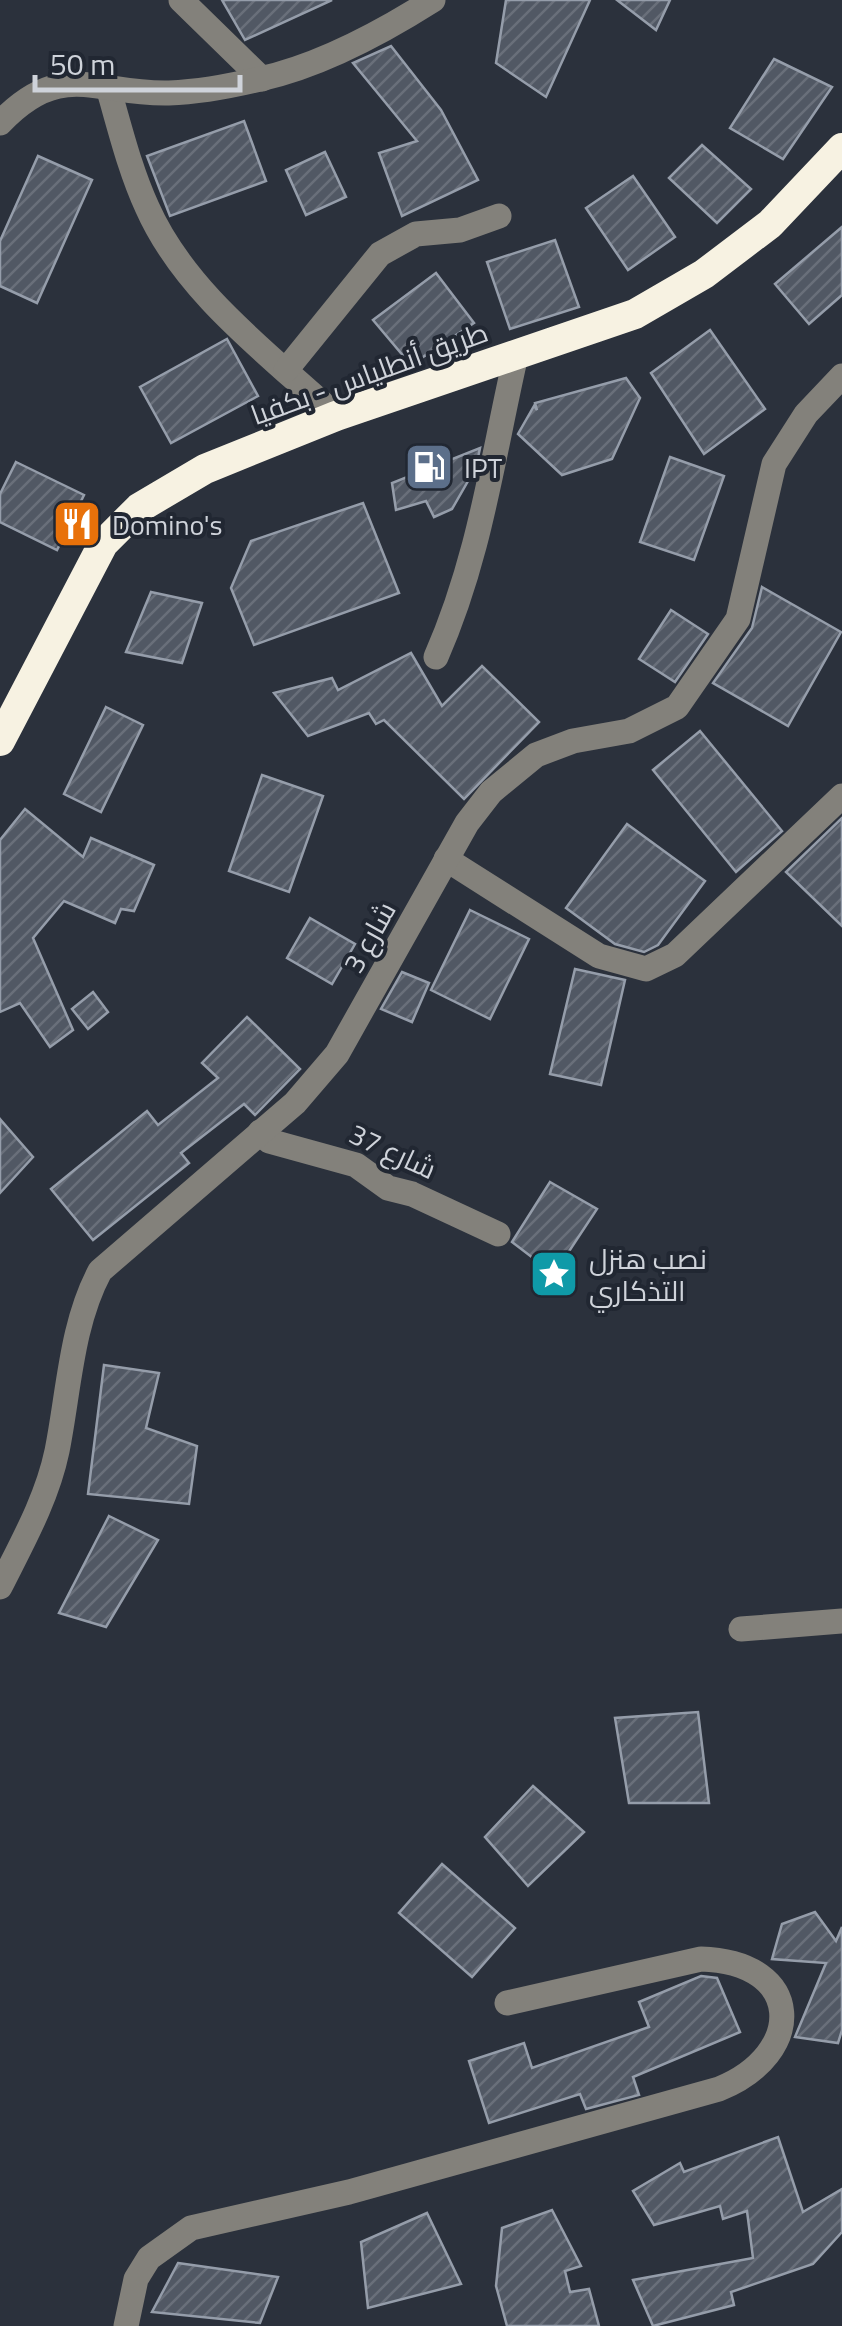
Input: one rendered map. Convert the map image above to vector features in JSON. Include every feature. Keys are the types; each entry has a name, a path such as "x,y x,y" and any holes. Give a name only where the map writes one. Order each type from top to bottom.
{"highway":[{"name":"طريق أنطلياس - بكفيا","path":"0,741 103,544 139,508 205,469 336,416 636,314 704,274 770,224 842,148"}],"street":[{"path":"181,0 262,79"},
{"path":"0,124 18,104 42,90 80,82 171,93 262,79 363,40 433,0"},
{"path":"106,84 141,193 159,231 190,277 336,416"},
{"path":"286,370 380,254 416,234 460,230 499,216"},
{"path":"436,657 479,542 483,503 516,354"},
{"name":"شارع 3","path":"0,1587 35,1518 56,1455 85,1299 100,1270 295,1104 337,1054 446,860 491,792 536,755 574,741 629,731 677,706 738,619 774,464 806,414 842,376"},
{"path":"446,860 599,956 626,967 646,969 675,955 842,796"},
{"name":"شارع 37","path":"260,1132 269,1141 356,1164 388,1188 430,1201 498,1234"},
{"path":"741,1629 842,1621"},
{"path":"126,2326 136,2280 149,2258 191,2228 349,2192 719,2089 741,2080 759,2064 780,2033 784,2014 782,2000 758,1972 718,1959 701,1959 507,2003"}],"building":[{"path":"222,0 332,0 245,40"},
{"path":"506,0 590,0 546,97 496,63"},
{"path":"617,0 670,0 656,30"},
{"path":"391,46 441,110 478,180 402,216 379,153 417,141 353,63"},
{"path":"774,59 832,87 783,159 730,128"},
{"path":"244,121 266,181 170,216 147,156"},
{"path":"702,145 751,189 717,223 669,178"},
{"path":"325,152 346,197 306,215 286,170"},
{"path":"38,156 92,180 37,303 0,286 0,241"},
{"path":"633,176 675,237 628,270 586,208"},
{"path":"842,227 842,295 809,324 775,284"},
{"path":"555,240 579,307 510,329 487,262"},
{"path":"436,273 474,323 411,365 373,320"},
{"path":"710,330 765,409 704,454 651,373"},
{"path":"227,339 258,396 171,443 140,387"},
{"path":"626,378 640,398 612,459 562,475 518,434 534,406 537,410 535,403"},
{"path":"480,448 476,467 452,509 434,517 426,501 396,510 392,483"},
{"path":"670,457 724,476 694,560 640,542"},
{"path":"16,462 84,495 57,550 0,522 0,494"},
{"path":"363,503 399,593 254,645 231,588 251,541"},
{"path":"762,587 841,632 788,726 713,683 752,628"},
{"path":"151,592 202,603 182,663 126,652"},
{"path":"671,610 708,634 675,682 639,659"},
{"path":"411,653 442,706 482,666 539,722 464,799 384,720 376,724 369,713 308,736 274,693 332,678 338,690"},
{"path":"106,707 143,725 101,812 64,794"},
{"path":"700,731 782,831 736,872 653,770"},
{"path":"262,775 323,796 289,892 229,871"},
{"path":"25,809 83,857 91,838 154,865 134,911 121,909 115,923 64,901 33,938 73,1030 50,1047 20,1003 0,1012 0,840"},
{"path":"842,818 842,926 786,872"},
{"path":"627,824 705,881 658,945 644,952 615,944 566,908"},
{"path":"470,910 529,939 490,1019 431,990"},
{"path":"310,918 355,944 332,984 287,958"},
{"path":"575,969 625,980 601,1085 550,1074"},
{"path":"402,972 429,983 412,1022 381,1009"},
{"path":"93,992 108,1012 88,1029 72,1009"},
{"path":"247,1017 300,1069 255,1115 244,1104 181,1153 189,1163 93,1240 51,1189 147,1111 158,1125 218,1078 202,1063"},
{"path":"0,1119 33,1157 0,1193"},
{"path":"550,1182 597,1209 554,1274 512,1242"},
{"path":"104,1365 159,1373 146,1428 197,1446 189,1504 88,1494"},
{"path":"109,1516 158,1540 106,1627 59,1613"},
{"path":"698,1712 709,1803 629,1803 615,1718"},
{"path":"533,1786 584,1832 528,1886 485,1837"},
{"path":"442,1864 515,1928 472,1977 399,1913"},
{"path":"815,1912 836,1941 842,1927 842,2030 838,2043 795,2037 826,1963 772,1959 782,1924"},
{"path":"701,1976 717,1978 740,2032 633,2077 639,2095 586,2109 580,2094 489,2123 469,2061 524,2043 532,2068 649,2027 639,2002"},
{"path":"778,2137 803,2212 842,2189 842,2232 813,2264 731,2292 734,2305 653,2326 633,2280 753,2258 747,2211 723,2219 720,2206 654,2225 633,2191 680,2163 684,2172"},
{"path":"552,2210 581,2266 565,2271 570,2292 589,2289 599,2326 507,2326 496,2286 502,2228"},
{"path":"427,2213 461,2284 368,2308 361,2242"},
{"path":"178,2263 278,2277 260,2323 152,2312"}],"place":[{"name":"IPT","path":"429,467"},
{"name":"Domino's","path":"77,524"},
{"name":"نصب هنزل التذكاري","path":"554,1274"}]}
